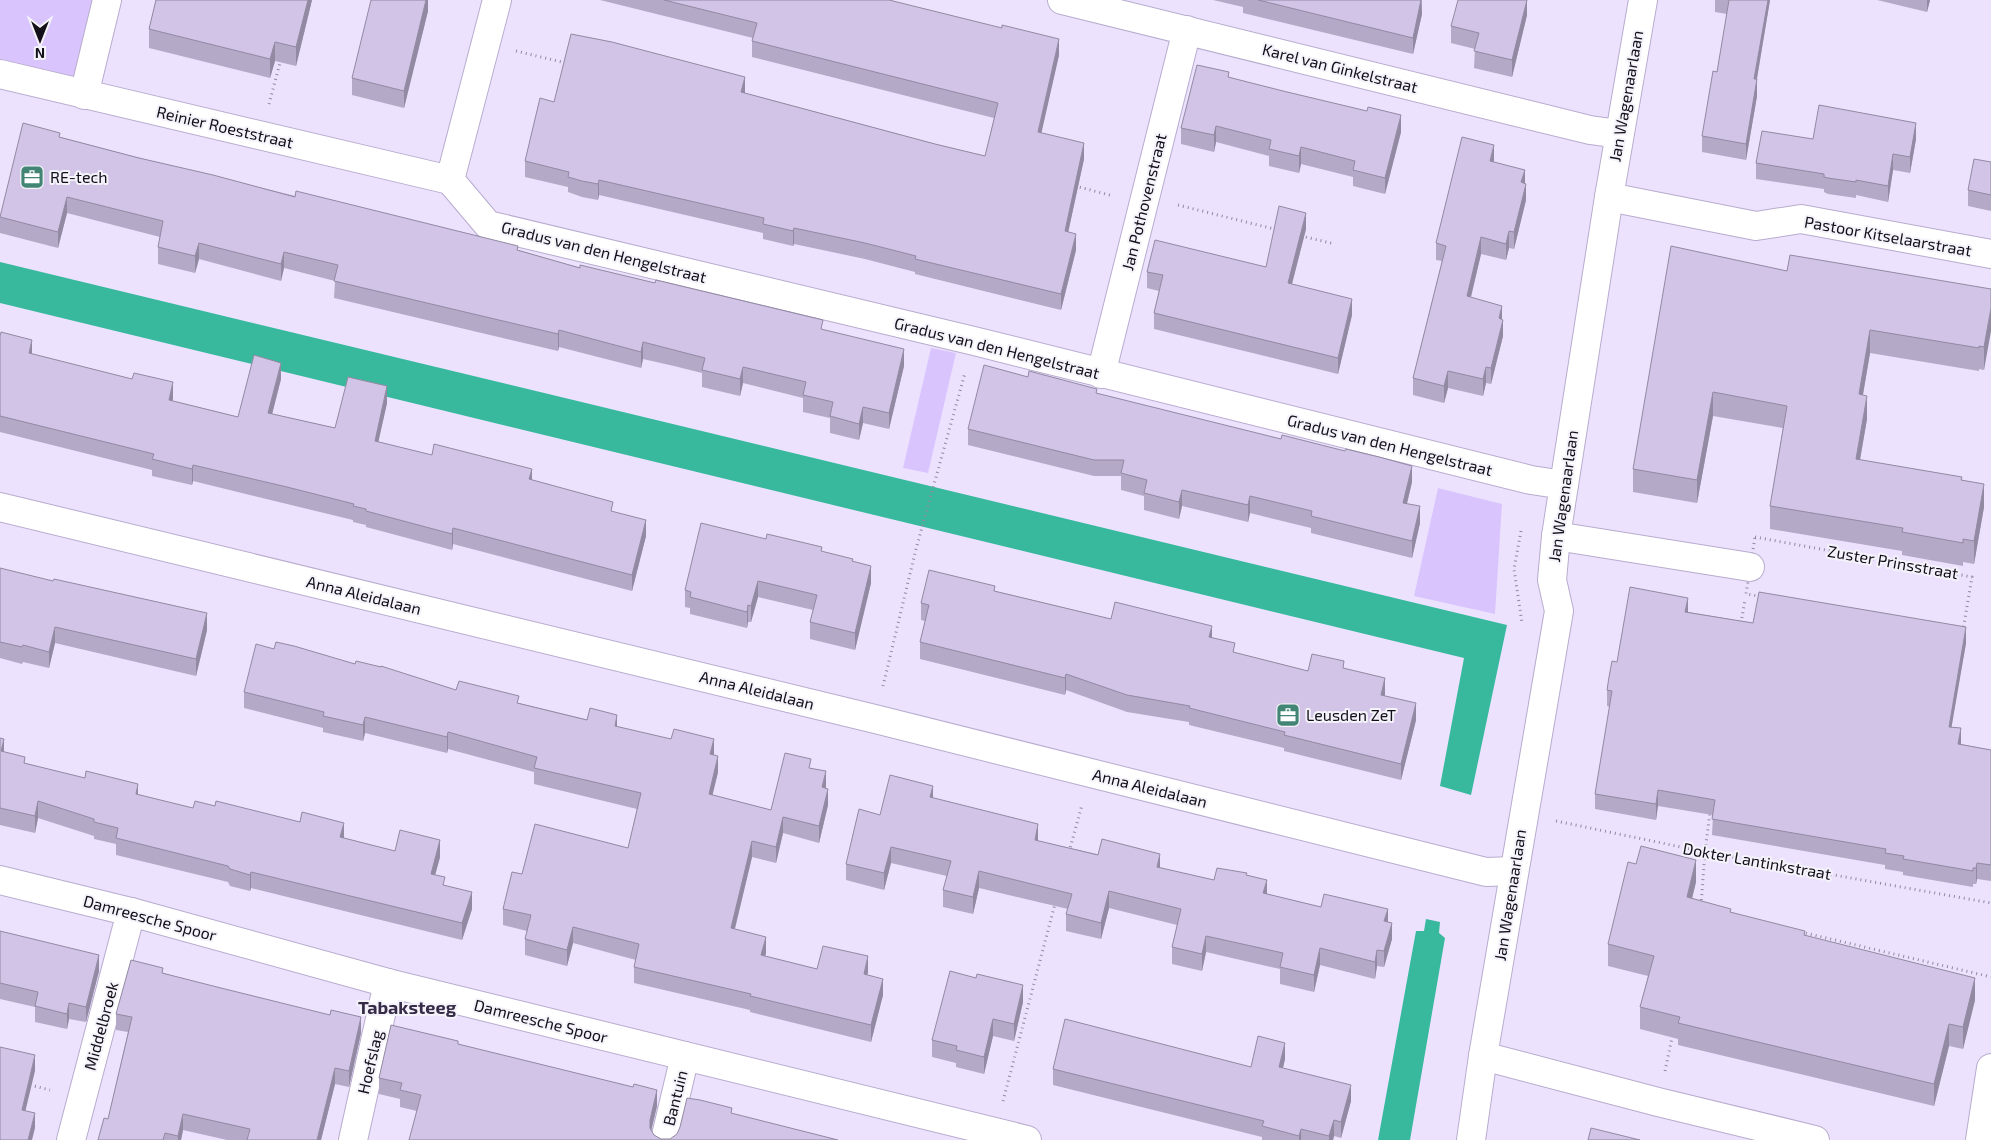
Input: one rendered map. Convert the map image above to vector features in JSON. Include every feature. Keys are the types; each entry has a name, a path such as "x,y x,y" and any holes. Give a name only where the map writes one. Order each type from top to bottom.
{"street":[{"path":"84,94 107,0"},
{"path":"450,180 497,0"},
{"name":"Karel van Ginkelstraat","path":"1062,0 1112,6 1187,30 1590,130 1619,134"},
{"name":"Jan Wagenaarlaan","path":"1471,1140 1523,815 1559,611 1552,580 1556,536 1619,134 1643,0"},
{"name":"Jan Pothovenstraat","path":"1101,374 1187,30"},
{"name":"Reinier Roeststraat","path":"0,75 450,180"},
{"name":"Gradus van den Hengelstraat","path":"450,180 488,225 974,341 1531,480 1564,485"},
{"name":"Pastoor Kitselaarstraat","path":"1609,197 1756,226 1801,219 1991,254"},
{"name":"Anna Aleidalaan","path":"0,507 875,719 1486,872 1514,871"},
{"path":"1556,536 1750,567"},
{"name":"Damreesche Spoor","path":"0,880 131,912 388,983 685,1056 994,1136 1027,1140"},
{"name":"Middelbroek","path":"71,1140 131,912"},
{"name":"Hoefslag","path":"353,1140 388,983"},
{"name":"Bantuin","path":"665,1140 685,1056"},
{"path":"1483,1056 1658,1102 1815,1140"},
{"path":"1980,1140 1991,1068"}],"path":[{"path":"486,44 571,64"},
{"path":"261,136 282,54"},
{"path":"1074,186 1122,198 1145,197 1287,232"},
{"path":"1297,235 1335,244"},
{"path":"875,719 916,549 974,341"},
{"name":"Zuster Prinsstraat","path":"1755,537 1972,576 1963,630 1746,594 1750,567 1755,537"},
{"path":"1739,632 1746,594"},
{"path":"1067,859 1090,773"},
{"path":"1701,908 1705,852 1712,804"},
{"name":"Dokter Lantinkstraat","path":"1523,815 1705,852 1991,903"},
{"path":"994,1136 1057,897"},
{"path":"1798,931 1991,977"},
{"path":"1658,1102 1675,1024"},
{"path":"26,1084 60,1092 86,1083"}],"shaded area":[{"path":"0,0 96,0 77,78 0,59"},
{"path":"0,262 1507,625 1471,795 1440,786 1464,658 0,303"},
{"path":"931,348 956,353 928,473 903,468"},
{"path":"1438,488 1502,504 1495,614 1414,596"},
{"path":"1426,919 1440,922 1439,933 1445,938 1410,1140 1378,1140 1416,931 1424,931"}],"building":[{"path":"156,0 308,0 296,47 275,42 270,59 149,29"},
{"path":"371,0 426,0 404,91 352,78"},
{"path":"664,0 889,0 1002,28 1002,25 1059,39 1038,132 1084,143 1065,231 1076,234 1061,294 915,259 916,256 865,243 794,228 793,231 763,224 764,218 599,180 598,184 582,181 568,177 569,172 525,161 540,98 554,102 571,34 612,42 745,77 741,92 985,156 998,103 752,41 757,23"},
{"path":"1258,0 1421,0 1413,38"},
{"path":"1458,0 1527,0 1512,60 1474,51 1479,33 1451,26"},
{"path":"1729,0 1768,0 1754,79 1757,79 1746,144 1702,136 1713,71 1717,72"},
{"path":"1197,65 1229,72 1228,77 1283,91 1367,111 1368,107 1401,115 1385,178 1353,170 1355,161 1301,147 1299,156 1269,149 1271,140 1216,126 1214,135 1181,128"},
{"path":"1819,105 1916,123 1910,157 1893,154 1888,186 1856,180 1856,182 1828,178 1824,177 1824,174 1756,163 1762,131 1813,139"},
{"path":"23,123 60,133 59,137 295,197 296,191 518,246 517,250 580,268 580,265 655,283 656,280 823,320 821,329 904,349 889,413 863,407 859,424 830,416 833,402 803,395 806,382 743,367 740,379 702,370 705,358 643,342 641,352 559,330 558,334 334,281 338,265 284,252 281,264 199,243 195,256 158,247 163,221 67,197 58,232 0,217"},
{"path":"1462,137 1494,145 1490,161 1525,170 1521,182 1526,184 1514,232 1509,231 1506,244 1481,237 1467,296 1502,306 1499,318 1503,320 1491,368 1486,367 1483,379 1448,371 1444,386 1413,378 1446,246 1436,243"},
{"path":"1974,159 1991,162 1991,195 1968,190"},
{"path":"1279,206 1306,213 1288,283 1352,299 1338,358 1154,313 1163,275 1147,272 1155,240 1266,267"},
{"path":"1671,246 1787,271 1790,255 1991,289 1991,308 1984,347 1979,346 1979,348 1870,330 1859,394 1867,396 1856,459 1962,477 1961,480 1984,484 1974,541 1963,539 1963,543 1902,532 1903,528 1770,506 1787,406 1713,392 1697,480 1633,469"},
{"path":"1,332 32,340 29,353 132,379 134,373 173,382 169,400 238,417 254,355 281,363 268,413 335,428 348,377 387,386 375,441 432,455 434,444 532,469 529,479 613,502 611,511 646,520 632,575 453,528 452,534 366,511 366,509 353,506 354,504 287,487 193,465 192,469 152,459 154,454 0,416"},
{"path":"984,365 1028,377 1029,371 1097,389 1096,393 1281,439 1282,435 1412,466 1403,503 1420,506 1412,541 1311,516 1312,511 1250,496 1248,505 1182,490 1179,502 1144,493 1147,480 1121,473 1124,460 1094,460 968,429"},
{"path":"701,523 766,539 767,534 822,547 821,551 853,559 852,561 871,566 855,633 810,622 817,595 758,581 751,606 748,605 747,612 690,597 691,592 685,590"},
{"path":"0,568 207,613 196,659 55,627 49,652 23,645 22,647 0,642"},
{"path":"929,570 995,586 994,591 1111,619 1115,602 1212,626 1209,637 1235,643 1233,652 1308,671 1312,654 1344,661 1343,668 1385,678 1381,695 1416,703 1401,764 1284,735 1285,732 1189,708 1190,706 1127,695 1066,674 1065,678 920,642 929,605 921,603"},
{"path":"1630,587 1688,598 1685,612 1753,623 1759,592 1966,627 1949,727 1961,728 1958,744 1991,750 1991,865 1977,863 1973,871 1903,859 1904,856 1885,853 1886,849 1712,819 1715,800 1658,790 1656,804 1595,794 1612,691 1607,690 1609,677 1612,661 1617,662"},
{"path":"276,642 355,664 356,661 381,666 456,690 459,681 519,696 517,703 587,720 590,708 617,715 615,726 671,739 674,729 714,739 710,754 718,756 709,794 771,810 785,753 811,759 809,768 826,771 822,787 828,789 819,826 783,817 776,847 752,841 731,928 766,937 761,955 817,969 823,946 868,956 864,974 883,979 871,1025 750,996 751,994 634,967 639,944 573,927 567,950 525,939 531,915 503,909 512,872 522,874 535,824 628,848 641,793 534,768 537,757 448,732 447,737 365,717 363,725 323,716 324,712 244,692 256,644 274,649"},
{"path":"0,738 4,739 1,751 25,757 24,763 85,778 86,771 138,784 136,794 193,808 195,801 215,806 216,801 300,822 302,812 344,823 340,837 395,851 400,830 440,840 431,874 445,877 443,885 472,892 462,923 251,872 250,875 230,869 228,866 116,838 118,828 94,822 94,819 38,801 35,816 0,808"},
{"path":"890,775 933,786 930,797 1038,824 1035,840 1098,855 1102,839 1160,854 1157,867 1214,880 1217,868 1247,873 1246,875 1267,880 1263,893 1321,907 1324,894 1388,909 1384,921 1392,923 1384,951 1377,950 1375,962 1320,948 1314,975 1280,967 1283,953 1206,936 1202,954 1172,947 1181,909 1109,891 1101,923 1066,914 1072,894 979,871 973,897 943,890 951,861 891,847 884,873 846,864 859,809 880,815"},
{"path":"1641,846 1696,860 1687,897 1731,909 1730,912 1805,931 1804,935 1975,978 1963,1027 1949,1024 1934,1084 1678,1023 1680,1017 1640,1007 1654,956 1608,944 1628,862 1636,864"},
{"path":"0,931 99,955 86,1007 69,1003 67,1014 35,1006 38,992 0,983"},
{"path":"131,960 163,968 162,973 217,987 330,1015 331,1010 361,1017 349,1071 335,1068 317,1140 247,1140 250,1129 183,1114 178,1136 165,1133 163,1140 98,1140 104,1118 108,1119 132,1017 116,1014"},
{"path":"950,971 976,978 977,974 1023,985 1014,1024 993,1019 984,1057 956,1050 957,1046 932,1040"},
{"path":"1065,1019 1251,1067 1258,1036 1285,1043 1279,1067 1351,1085 1341,1122 1334,1120 1329,1136 1301,1129 1299,1136 1262,1126 1264,1121 1053,1069"},
{"path":"391,1025 458,1041 458,1044 633,1087 634,1084 657,1090 650,1128 654,1135 661,1139 670,1139 677,1134 687,1098 732,1108 731,1113 838,1140 409,1140 421,1095 400,1090 402,1083 379,1078"},
{"path":"0,1047 35,1055 22,1110 35,1113 28,1140 0,1140"},
{"path":"1591,1128 1640,1140 1588,1140"}],"place":[{"name":"RE-tech","path":"32,177"},
{"name":"Leusden ZeT","path":"1288,715"}],"district":[{"name":"Tabaksteeg","path":"407,1008"}]}
